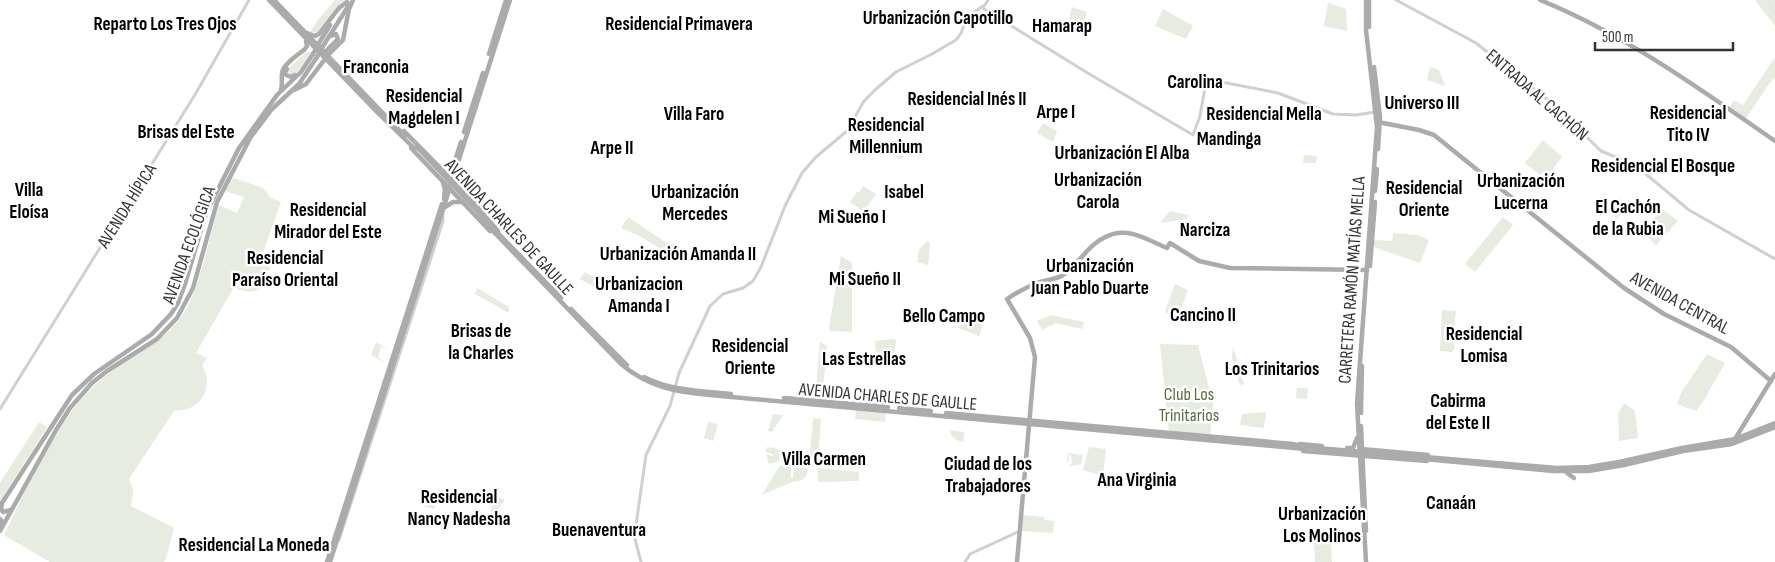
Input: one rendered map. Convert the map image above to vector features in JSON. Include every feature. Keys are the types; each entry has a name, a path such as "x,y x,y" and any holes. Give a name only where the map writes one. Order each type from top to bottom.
{"main road":[{"name":"AVENIDA CHARLES DE GAULLE","path":"268,0 314,48 326,56"},
{"name":"AVENIDA CHARLES DE GAULLE","path":"274,0 625,367 641,379 657,386 745,396 1305,448 1434,458"},
{"path":"305,32 315,36 319,34 340,8 350,0"},
{"path":"326,56 343,40 350,0"},
{"name":"AVENIDA ECOLÓGICA","path":"321,44 350,0"},
{"name":"AVENIDA ECOLÓGICA","path":"1,529 56,430 70,408 85,390 107,371 157,339 177,318 193,288 217,202 250,138 272,109 309,71 321,44 350,0"},
{"path":"330,562 443,210 450,178 508,0"},
{"name":"CARRETERA RAMÓN MATÍAS MELLA","path":"1367,562 1361,456 1356,443 1378,122 1366,30 1368,0"},
{"name":"CARRETERA RAMÓN MATÍAS MELLA","path":"1359,449 1360,404 1378,122 1369,31 1368,0"},
{"path":"1540,0 1572,13 1612,34 1709,95 1775,141"},
{"path":"290,92 306,84 338,39 336,34 328,36"},
{"path":"12,509 4,512 1,504 72,395 94,374 152,334 171,314 182,294 200,231 215,195 246,136 279,92 283,84 282,71 306,48 306,40"},
{"path":"301,72 291,77 286,75 285,72 304,52 314,48"},
{"name":"AVENIDA ECOLÓGICA","path":"279,92 315,56"},
{"name":"AVENIDA CENTRAL","path":"1378,122 1434,135 1624,288 1664,314 1730,347 1769,377 1771,381"},
{"path":"397,129 405,132 465,193"},
{"path":"397,129 462,202 505,242"},
{"path":"441,168 449,170 455,165"},
{"path":"455,165 457,182 505,242"},
{"path":"436,174 444,186 444,199"},
{"path":"330,562 448,186"},
{"path":"443,210 449,204 462,202"},
{"path":"1017,562 1036,362 1030,338 1007,299 1038,283 1058,278 1070,270 1095,243 1116,233 1123,232 1136,234 1167,248 1170,243 1199,261 1230,268 1367,270"},
{"path":"1735,439 1775,374"},
{"path":"1293,446 1359,449 1566,472 1624,465 1663,454 1735,439 1775,423"},
{"path":"1293,446 1307,452 1434,458 1575,468 1737,443 1775,427"},
{"path":"1359,449 1357,452 1361,456"},
{"path":"1566,472 1576,478 1582,471"},
{"path":"0,518 3,523 1,529"}],"street":[{"name":"AVENIDA HÍPICA","path":"0,409 192,100 249,0"},
{"path":"642,562 635,539 635,532 645,458 670,406 682,367 710,306 723,294 748,285 758,274 785,206 805,168 847,131 864,101 896,72 956,40 968,16 982,7 988,0"},
{"name":"ENTRADA AL CACHÓN","path":"1396,0 1476,43 1553,104 1601,151 1635,165 1689,210 1775,259"},
{"path":"982,7 1086,72 1193,135 1200,116 1206,82 1211,80 1278,93 1333,114 1356,115 1376,112"},
{"path":"965,562 970,554 1020,532"}],"green space":[{"path":"335,0 345,0 317,33 310,32 317,21"},
{"path":"1755,0 1775,0 1775,26"},
{"path":"1328,3 1346,9 1347,31 1324,26"},
{"path":"1072,7 1087,12 1083,27 1069,19"},
{"path":"1163,9 1193,26 1186,39 1155,26"},
{"path":"312,51 300,69 289,75 288,69 305,53"},
{"path":"1775,57 1775,79 1773,78 1746,118 1730,107 1734,100 1743,105"},
{"path":"1430,67 1439,70 1445,86 1427,80"},
{"path":"1043,123 1057,131 1053,142 1037,133"},
{"path":"1543,140 1562,157 1545,179 1525,163"},
{"path":"897,142 904,157 899,160 892,153"},
{"path":"1304,155 1317,156 1316,163 1303,163"},
{"path":"234,178 263,188 269,197 281,202 263,252 267,257 270,269 268,275 270,275 264,286 256,291 245,291 234,287 196,353 207,358 202,365 207,383 204,395 201,400 190,408 174,411 129,479 133,490 131,506 174,528 166,559 164,562 50,562 4,535 23,494 57,433 84,397 110,372 166,334 184,313 196,288 219,205 237,213 244,197 225,191 231,179"},
{"path":"863,186 876,194 863,211 850,202"},
{"path":"1619,198 1628,206 1617,219 1607,211"},
{"path":"1662,209 1678,221 1656,245 1642,232"},
{"path":"1170,211 1188,215 1187,219 1160,223"},
{"path":"628,217 686,256 682,262 638,235 621,228"},
{"path":"1503,217 1513,225 1475,272 1465,264"},
{"path":"1393,233 1417,235 1429,240 1420,263 1374,247 1374,240 1392,241"},
{"path":"928,240 930,245 928,265 917,262 919,250"},
{"path":"841,256 852,263 852,332 830,331 829,328"},
{"path":"585,272 606,285 602,291 580,279"},
{"path":"1175,284 1188,290 1178,317 1165,312"},
{"path":"477,288 509,307 509,313 475,294"},
{"path":"1442,310 1456,311 1453,341 1455,348 1452,352 1440,351"},
{"path":"1051,315 1084,322 1082,329 1056,323 1042,330 1037,321"},
{"path":"961,318 983,325 979,336 958,328"},
{"path":"896,340 893,364 879,357 875,341"},
{"path":"376,342 387,349 381,347 378,357 385,363 371,355"},
{"path":"820,342 827,346 823,387 816,387"},
{"name":"Club Los Trinitarios","path":"1160,344 1198,345 1213,403 1210,437 1169,433"},
{"path":"1233,347 1244,384 1240,385 1232,358"},
{"path":"1707,354 1725,363 1704,400 1696,411 1677,404 1681,393"},
{"path":"1297,388 1308,388 1307,399 1296,398"},
{"path":"1624,403 1635,411 1638,438 1619,441 1618,414"},
{"path":"856,409 886,412 885,422 855,419"},
{"path":"1266,412 1264,428 1240,425 1242,414"},
{"path":"773,414 783,415 772,432 768,431"},
{"path":"813,418 821,419 817,467 809,466"},
{"path":"39,422 47,427 0,501 0,483"},
{"path":"708,422 718,424 713,441 704,438"},
{"path":"950,430 964,432 963,442 954,438"},
{"path":"767,447 780,450 779,461 769,464 766,454 772,456 773,454 766,452"},
{"path":"1089,447 1106,449 1103,476 1083,470"},
{"path":"1068,453 1083,455 1081,464 1068,467 1072,463 1071,455 1069,455 1069,461 1067,461"},
{"path":"780,465 791,466 791,478 793,478 794,467 808,468 807,475 802,480 792,482 762,495"},
{"path":"818,468 859,472 859,481 818,482"},
{"path":"429,489 440,494 434,509 423,506"},
{"path":"497,496 505,500 494,514 490,511"},
{"path":"1023,515 1044,517 1044,520 1054,521 1053,533 1022,531"},
{"path":"1314,539 1331,539 1332,562 1315,562"}],"waterway":[{"path":"1768,0 1775,14"}],"district":[{"name":"Urbanización Capotillo","path":"938,18"},
{"name":"Reparto Los Tres Ojos","path":"165,24"},
{"name":"Residencial Primavera","path":"679,24"},
{"name":"Hamarap","path":"1062,26"},
{"name":"Franconia","path":"376,67"},
{"name":"Carolina","path":"1195,82"},
{"name":"Residencial Inés II","path":"967,99"},
{"name":"Universo III","path":"1422,103"},
{"name":"Residencial Magdelen I","path":"424,107"},
{"name":"Arpe I","path":"1056,112"},
{"name":"Villa Faro","path":"694,114"},
{"name":"Residencial Mella","path":"1264,114"},
{"name":"Residencial Tito IV","path":"1688,124"},
{"name":"Brisas del Este","path":"186,132"},
{"name":"Residencial Millennium","path":"886,136"},
{"name":"Mandinga","path":"1229,139"},
{"name":"Arpe II","path":"612,148"},
{"name":"Urbanización El Alba","path":"1122,153"},
{"name":"Residencial El Bosque","path":"1663,166"},
{"name":"Urbanización Carola","path":"1098,191"},
{"name":"Isabel","path":"904,192"},
{"name":"Urbanización Lucerna","path":"1521,192"},
{"name":"Residencial Oriente","path":"1424,199"},
{"name":"Villa Eloísa","path":"29,201"},
{"name":"Urbanización Mercedes","path":"695,203"},
{"name":"Mi Sueño I","path":"852,217"},
{"name":"El Cachón de la Rubia","path":"1628,218"},
{"name":"Residencial Mirador del Este","path":"328,221"},
{"name":"Narciza","path":"1205,230"},
{"name":"Urbanización Amanda II","path":"678,254"},
{"name":"Residencial Paraíso Oriental","path":"285,269"},
{"name":"Urbanización Juan Pablo Duarte","path":"1090,277"},
{"name":"Mi Sueño II","path":"865,279"},
{"name":"Urbanizacion Amanda I","path":"639,295"},
{"name":"Cancino II","path":"1203,315"},
{"name":"Bello Campo","path":"944,316"},
{"name":"Brisas de la Charles","path":"481,342"},
{"name":"Residencial Lomisa","path":"1484,345"},
{"name":"Residencial Oriente","path":"750,357"},
{"name":"Las Estrellas","path":"864,359"},
{"name":"Los Trinitarios","path":"1272,369"},
{"name":"Cabirma del Este II","path":"1458,412"},
{"name":"Villa Carmen","path":"824,459"},
{"name":"Ciudad de los Trabajadores","path":"988,475"},
{"name":"Ana Virginia","path":"1137,480"},
{"name":"Canaán","path":"1451,503"},
{"name":"Residencial Nancy Nadesha","path":"459,508"},
{"name":"Urbanización Los Molinos","path":"1322,525"},
{"name":"Buenaventura","path":"599,530"},
{"name":"Residencial La Moneda","path":"254,545"}]}
